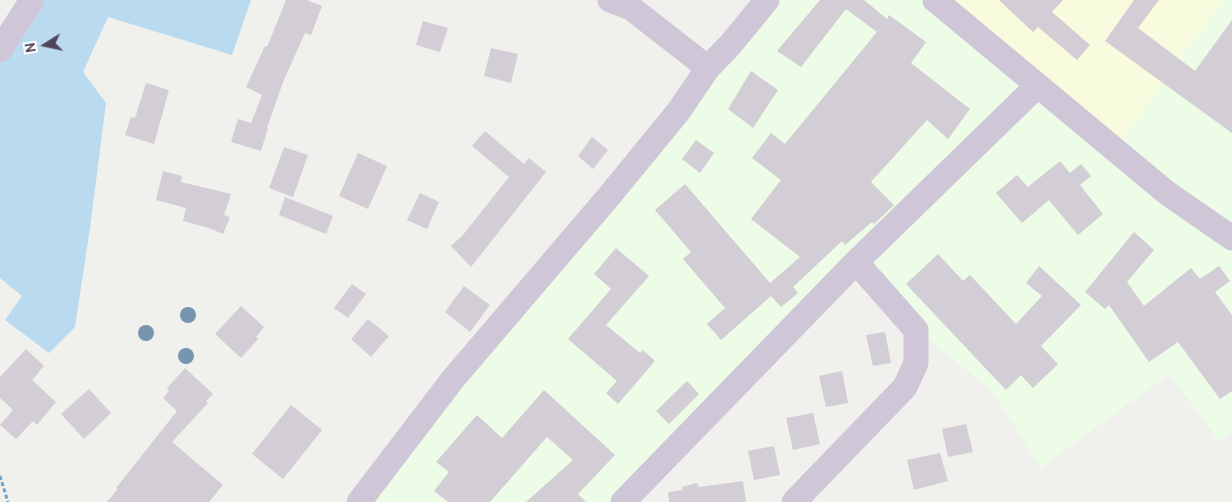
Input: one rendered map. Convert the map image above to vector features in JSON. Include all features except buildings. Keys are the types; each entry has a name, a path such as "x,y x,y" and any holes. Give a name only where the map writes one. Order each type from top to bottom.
{"street":[{"path":"0,50 32,0"},
{"path":"610,0 631,8 708,68"},
{"path":"359,502 453,379 610,195 678,112 708,68 730,45 767,0"},
{"path":"935,0 1167,193 1232,238"},
{"path":"623,502 856,262 1037,86"},
{"path":"794,502 905,387 916,363 916,330 856,262"}],"path":[{"path":"0,476 8,502"}],"shaded area":[{"path":"32,0 251,0 232,55 108,17 83,72 106,103 75,327 49,353 5,320 22,296 0,278 0,50"},
{"path":"767,0 935,0 1114,149 1223,0 1232,0 1232,433 1219,441 1169,374 1041,468 991,390 916,330 856,262 623,502 359,502"},
{"path":"935,0 1223,0 1114,150"}]}
